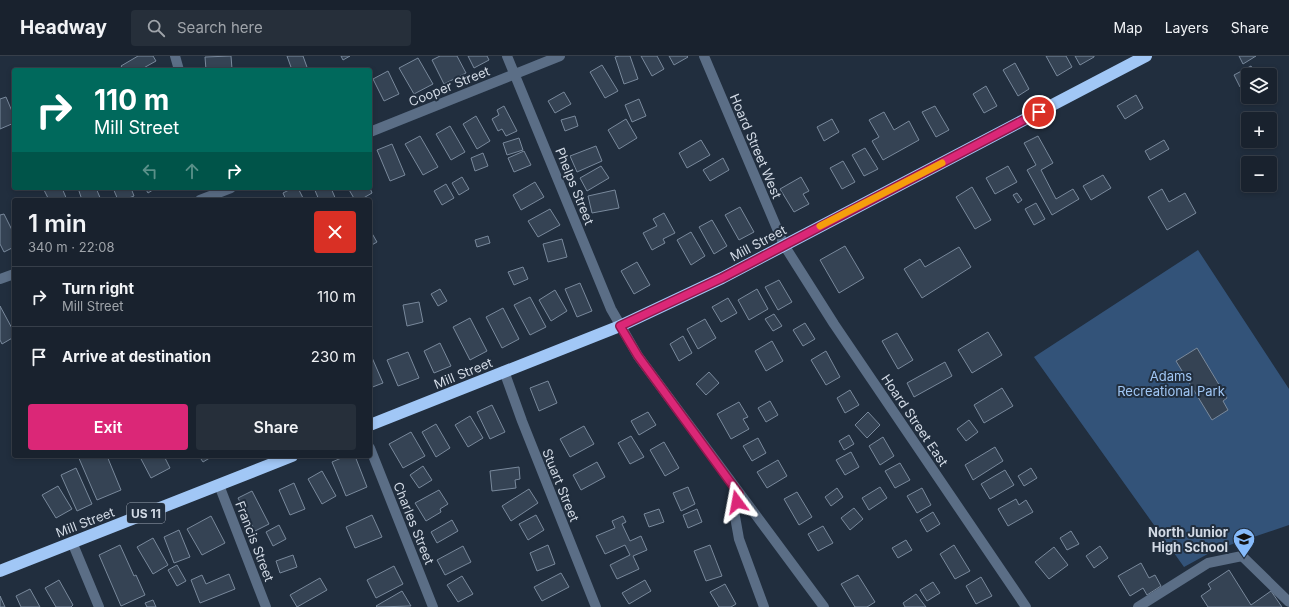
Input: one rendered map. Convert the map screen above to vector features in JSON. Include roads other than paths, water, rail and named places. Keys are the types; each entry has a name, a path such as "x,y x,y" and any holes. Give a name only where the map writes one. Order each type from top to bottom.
{"highway":[{"name":"Mill Street","path":"372,424 620,326 722,278 1146,56"},
{"name":"Mill Street","path":"0,571 287,458"}],"street":[{"path":"175,56 178,68"},
{"name":"Phelps Street","path":"507,56 611,309 620,326 638,356 824,607"},
{"name":"Cooper Street","path":"372,131 560,56"},
{"name":"Hoard Street West","path":"704,56 784,245"},
{"path":"205,198 226,190"},
{"name":"Hoard Street East","path":"784,245 838,331 1026,607"},
{"path":"0,279 12,275"},
{"name":"Stuart Street","path":"504,371 522,421 596,607"},
{"name":"Charles Street","path":"372,453 433,607"},
{"name":"Francis Street","path":"219,485 266,607"},
{"path":"739,494 734,511 739,539 764,607"},
{"path":"72,542 99,607"},
{"path":"1138,607 1208,563 1242,556 1289,602"}],"place":[{"name":"North Junior High School","path":"1244,558"}],"park label":[{"name":"Adams Recreational Park","path":"1171,384"}]}
